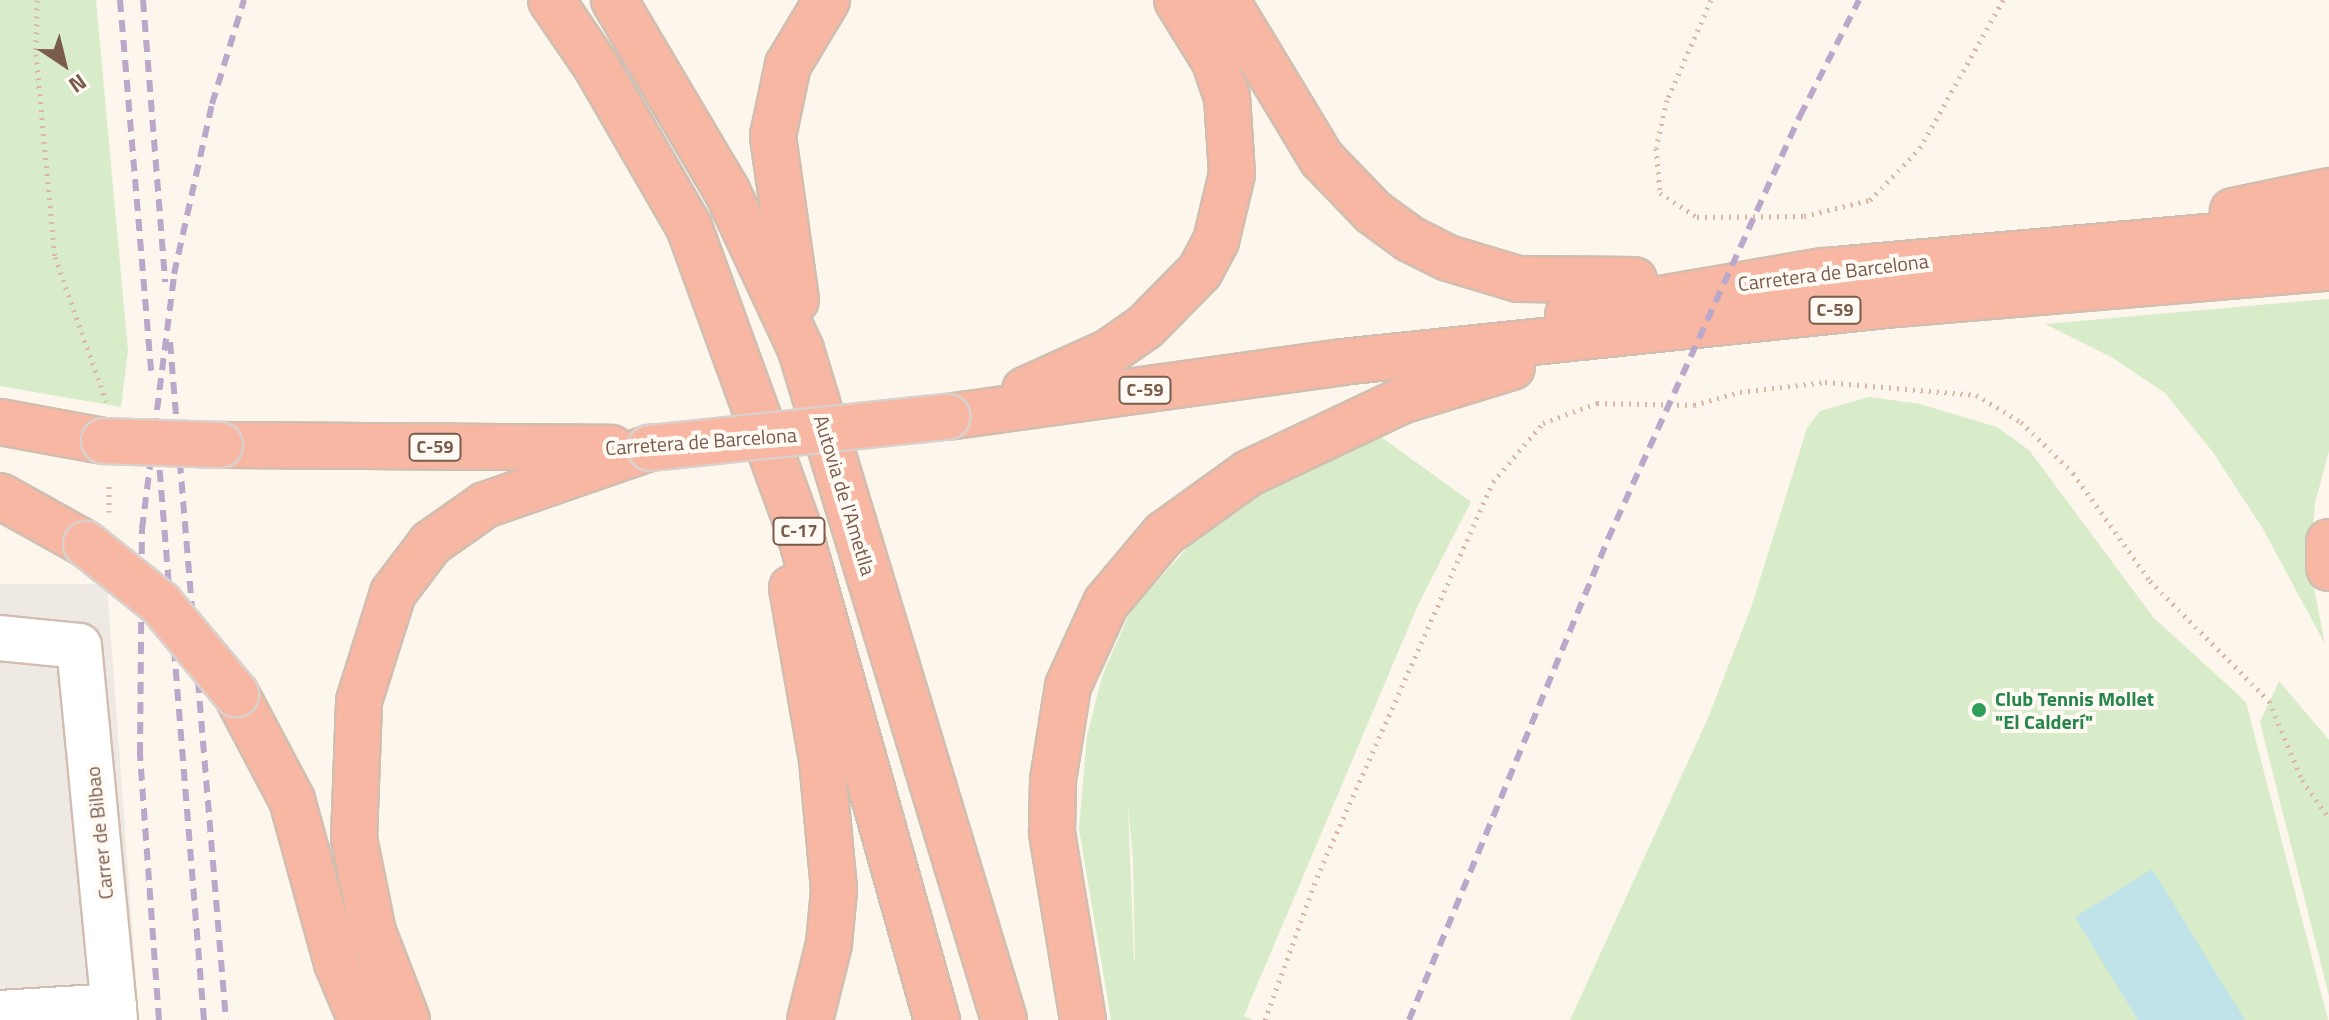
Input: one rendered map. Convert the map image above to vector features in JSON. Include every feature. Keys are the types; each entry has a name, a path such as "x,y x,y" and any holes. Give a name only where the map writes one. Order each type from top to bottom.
{"highway":[{"name":"C-17","path":"551,0 596,66 689,227 799,530 937,1020"},
{"name":"Autovia de l'Ametlla","path":"614,0 707,152 801,350 1004,1020"},
{"path":"801,350 773,136 788,65 827,0"},
{"path":"947,417 1066,374 1109,352 1175,300 1200,271 1227,207 1233,137 1214,60 1177,0"},
{"path":"1226,0 1297,127 1343,184 1373,212 1410,239 1483,270 1518,279 1596,282 1824,271"},
{"path":"2083,245 2329,191"},
{"name":"Carretera de Barcelona","path":"1342,362 1636,301 1824,271 2083,245 2329,226"},
{"name":"Carretera de Barcelona","path":"108,441 220,445 650,448 947,417 1342,362 1897,304 2329,268"},
{"path":"1083,1020 1052,832 1053,780 1068,686 1080,653 1132,566 1204,502 1336,428 1443,386 1642,332"},
{"name":"C-59","path":"0,422 108,441"},
{"name":"C-59","path":"0,440 108,441"},
{"path":"407,1020 373,932 354,839 359,701 393,593 431,543 485,505 650,448"},
{"path":"0,496 96,535 160,603 236,694 292,800 337,963 361,1020"},
{"path":"799,530 791,599 822,760 834,890 829,944 810,1020"},
{"path":"2329,542 2329,568"}],"street":[{"name":"Carrer de Bilbao","path":"0,638 79,646 114,1013"},
{"path":"0,1013 114,1013"}],"path":[{"path":"37,0 36,54 55,257 108,441 96,535"},
{"path":"1711,0 1667,100 1656,148 1660,193 1697,217 1804,216 1870,200 1920,148 2003,0"},
{"path":"1265,1020 1317,877 1493,482 1543,423 1597,403 1694,405 1740,392 1825,382 1976,395 2021,422 2073,473 2150,581 2269,701 2302,780 2329,818"}],"shaded area":[{"path":"0,584 107,584 139,1020 0,1020"}],"green space":[{"path":"0,0 96,0 128,351 121,407 0,386"},
{"path":"2329,299 2329,451 2315,503 2310,567 2325,644 2263,529 2212,451 2165,393 2113,358 2045,324"},
{"name":"Club Tennis Mollet \"El Calderí\"","path":"1869,397 1920,404 1997,427 2029,450 2153,617 2246,702 2328,1020 1570,1020 1708,718 1752,605 1807,428 1820,411"},
{"path":"1377,434 1471,502 1418,605 1244,1016 1253,1020 1111,1020 1079,829 1087,736 1102,676 1131,610 1189,546 1262,488","holes":["1128,805 1133,860 1135,961"]},
{"path":"2279,681 2329,740 2329,996 2260,722"}],"water":[{"path":"2152,869 2245,1020 2138,1020 2075,917"}],"railway":[{"path":"120,0 151,371"},
{"path":"143,0 165,282"},
{"path":"159,1020 140,754 142,529 174,274 212,104 244,0"},
{"path":"1409,1020 1608,539 1800,116 1859,0"},
{"path":"170,342 226,1020"},
{"path":"158,450 204,1020"}],"place":[{"name":"Club Tennis Mollet \"El Calderí\"","path":"1979,710"}]}
